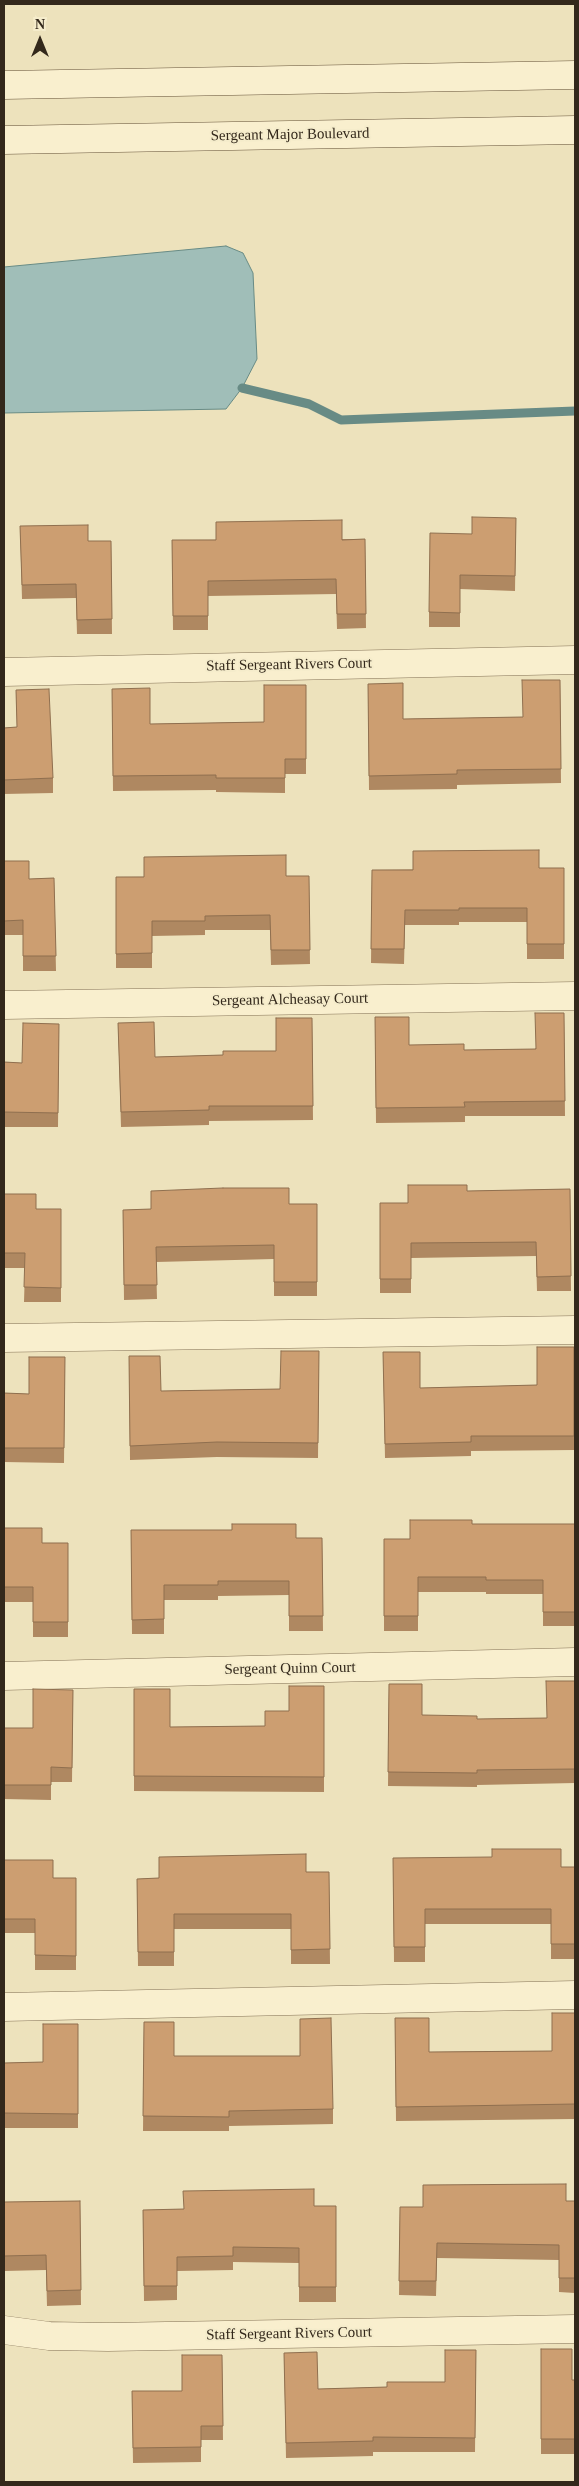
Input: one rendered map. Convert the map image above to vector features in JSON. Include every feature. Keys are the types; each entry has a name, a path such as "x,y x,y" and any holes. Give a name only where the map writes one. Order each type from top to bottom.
{"street":[{"path":"4,86 575,75"},
{"name":"Sergeant Major Boulevard","path":"4,140 575,130"},
{"name":"Staff Sergeant Rivers Court","path":"4,672 575,660"},
{"name":"Sergeant Alcheasay Court","path":"4,1005 575,996"},
{"path":"4,1338 575,1330"},
{"name":"Sergeant Quinn Court","path":"4,1676 575,1662"},
{"path":"4,2007 575,1995"},
{"name":"Staff Sergeant Rivers Court","path":"4,2330 49,2336 108,2337 575,2329"}],"water":[{"path":"226,246 243,253 253,273 257,359 242,388 226,409 4,413 4,267"}],"building":[{"path":"472,517 516,518 515,576 460,575 460,613 429,612 430,533 472,534"},
{"path":"342,520 342,540 365,539 366,614 337,614 336,579 208,581 208,616 173,616 172,540 216,540 216,522"},
{"path":"88,525 88,541 111,541 112,619 77,620 76,584 22,585 20,526"},
{"path":"522,680 560,680 561,769 457,770 457,774 369,776 368,684 403,683 403,719 523,717"},
{"path":"264,685 306,685 306,759 285,759 285,778 216,778 216,775 113,776 112,689 150,688 150,724 264,722"},
{"path":"49,689 53,778 4,780 4,728 17,727 16,690"},
{"path":"539,850 539,868 564,868 564,944 527,944 527,908 459,908 459,910 405,910 404,949 371,949 372,870 413,870 413,851"},
{"path":"286,855 286,876 309,876 310,950 271,950 270,915 205,916 205,921 152,921 152,953 116,954 116,877 144,877 144,857"},
{"path":"4,861 29,861 29,879 54,878 56,956 23,956 23,920 4,921"},
{"path":"535,1013 564,1013 565,1101 464,1102 465,1107 376,1108 375,1017 409,1017 409,1045 464,1044 464,1050 536,1049"},
{"path":"276,1018 312,1018 313,1106 209,1106 209,1110 121,1112 118,1023 154,1022 155,1057 223,1055 223,1051 276,1051"},
{"path":"23,1023 59,1024 58,1113 4,1112 4,1062 22,1063"},
{"path":"408,1185 467,1185 467,1191 570,1189 571,1276 537,1277 536,1242 411,1243 411,1279 380,1279 380,1203 408,1203"},
{"path":"289,1188 289,1204 317,1204 317,1282 274,1282 274,1245 156,1247 157,1285 124,1285 123,1210 151,1209 151,1191"},
{"path":"4,1194 36,1194 36,1209 61,1209 61,1288 24,1287 25,1253 4,1253"},
{"path":"537,1347 574,1347 574,1436 471,1436 471,1442 385,1444 383,1352 420,1352 420,1388 537,1385"},
{"path":"281,1351 319,1351 318,1443 217,1442 130,1446 129,1356 160,1356 161,1391 280,1389"},
{"path":"29,1357 65,1357 64,1448 4,1448 4,1393 29,1394"},
{"path":"410,1520 472,1520 472,1524 575,1524 575,1612 543,1612 543,1580 486,1580 486,1577 418,1577 418,1616 384,1616 384,1539 410,1539"},
{"path":"232,1524 296,1524 296,1538 322,1538 323,1616 289,1616 289,1581 218,1581 218,1585 164,1585 164,1619 132,1620 131,1530 232,1530"},
{"path":"4,1528 42,1528 42,1543 68,1543 68,1622 33,1622 33,1587 4,1587"},
{"path":"546,1681 575,1681 575,1769 477,1770 477,1773 388,1772 389,1684 422,1684 422,1715 477,1716 477,1719 547,1718"},
{"path":"289,1686 324,1686 324,1777 134,1776 134,1689 170,1689 170,1727 265,1726 265,1711 289,1711"},
{"path":"33,1689 73,1690 72,1768 51,1767 51,1785 4,1785 4,1728 33,1728"},
{"path":"492,1849 561,1849 561,1867 575,1867 575,1944 551,1944 551,1909 425,1909 425,1947 394,1947 393,1858 492,1857"},
{"path":"306,1854 306,1872 329,1872 330,1949 291,1950 291,1914 174,1914 174,1952 138,1952 137,1879 159,1878 159,1857"},
{"path":"4,1860 53,1860 53,1878 76,1878 76,1956 35,1955 35,1919 4,1919"},
{"path":"552,2013 575,2013 575,2104 396,2107 395,2018 429,2018 429,2052 552,2051"},
{"path":"331,2018 333,2109 229,2111 229,2117 143,2116 144,2022 174,2022 174,2056 300,2056 300,2019"},
{"path":"43,2024 78,2024 78,2114 4,2113 4,2063 43,2062"},
{"path":"566,2184 566,2201 575,2201 575,2278 559,2278 559,2245 437,2243 436,2281 399,2281 400,2207 423,2207 423,2185"},
{"path":"314,2189 314,2206 336,2206 336,2287 299,2287 299,2248 233,2247 233,2256 177,2257 177,2286 144,2286 143,2210 184,2209 183,2191"},
{"path":"80,2201 81,2290 47,2291 46,2255 4,2256 4,2202"},
{"path":"541,2349 572,2349 572,2380 575,2380 575,2439 541,2439"},
{"path":"445,2350 476,2350 475,2438 373,2437 373,2441 286,2443 284,2353 317,2352 318,2389 387,2387 387,2382 445,2382"},
{"path":"182,2355 222,2355 223,2426 201,2426 201,2447 133,2448 132,2391 182,2391"}],"waterway":[{"path":"242,388 309,404 341,420 575,411"}]}
